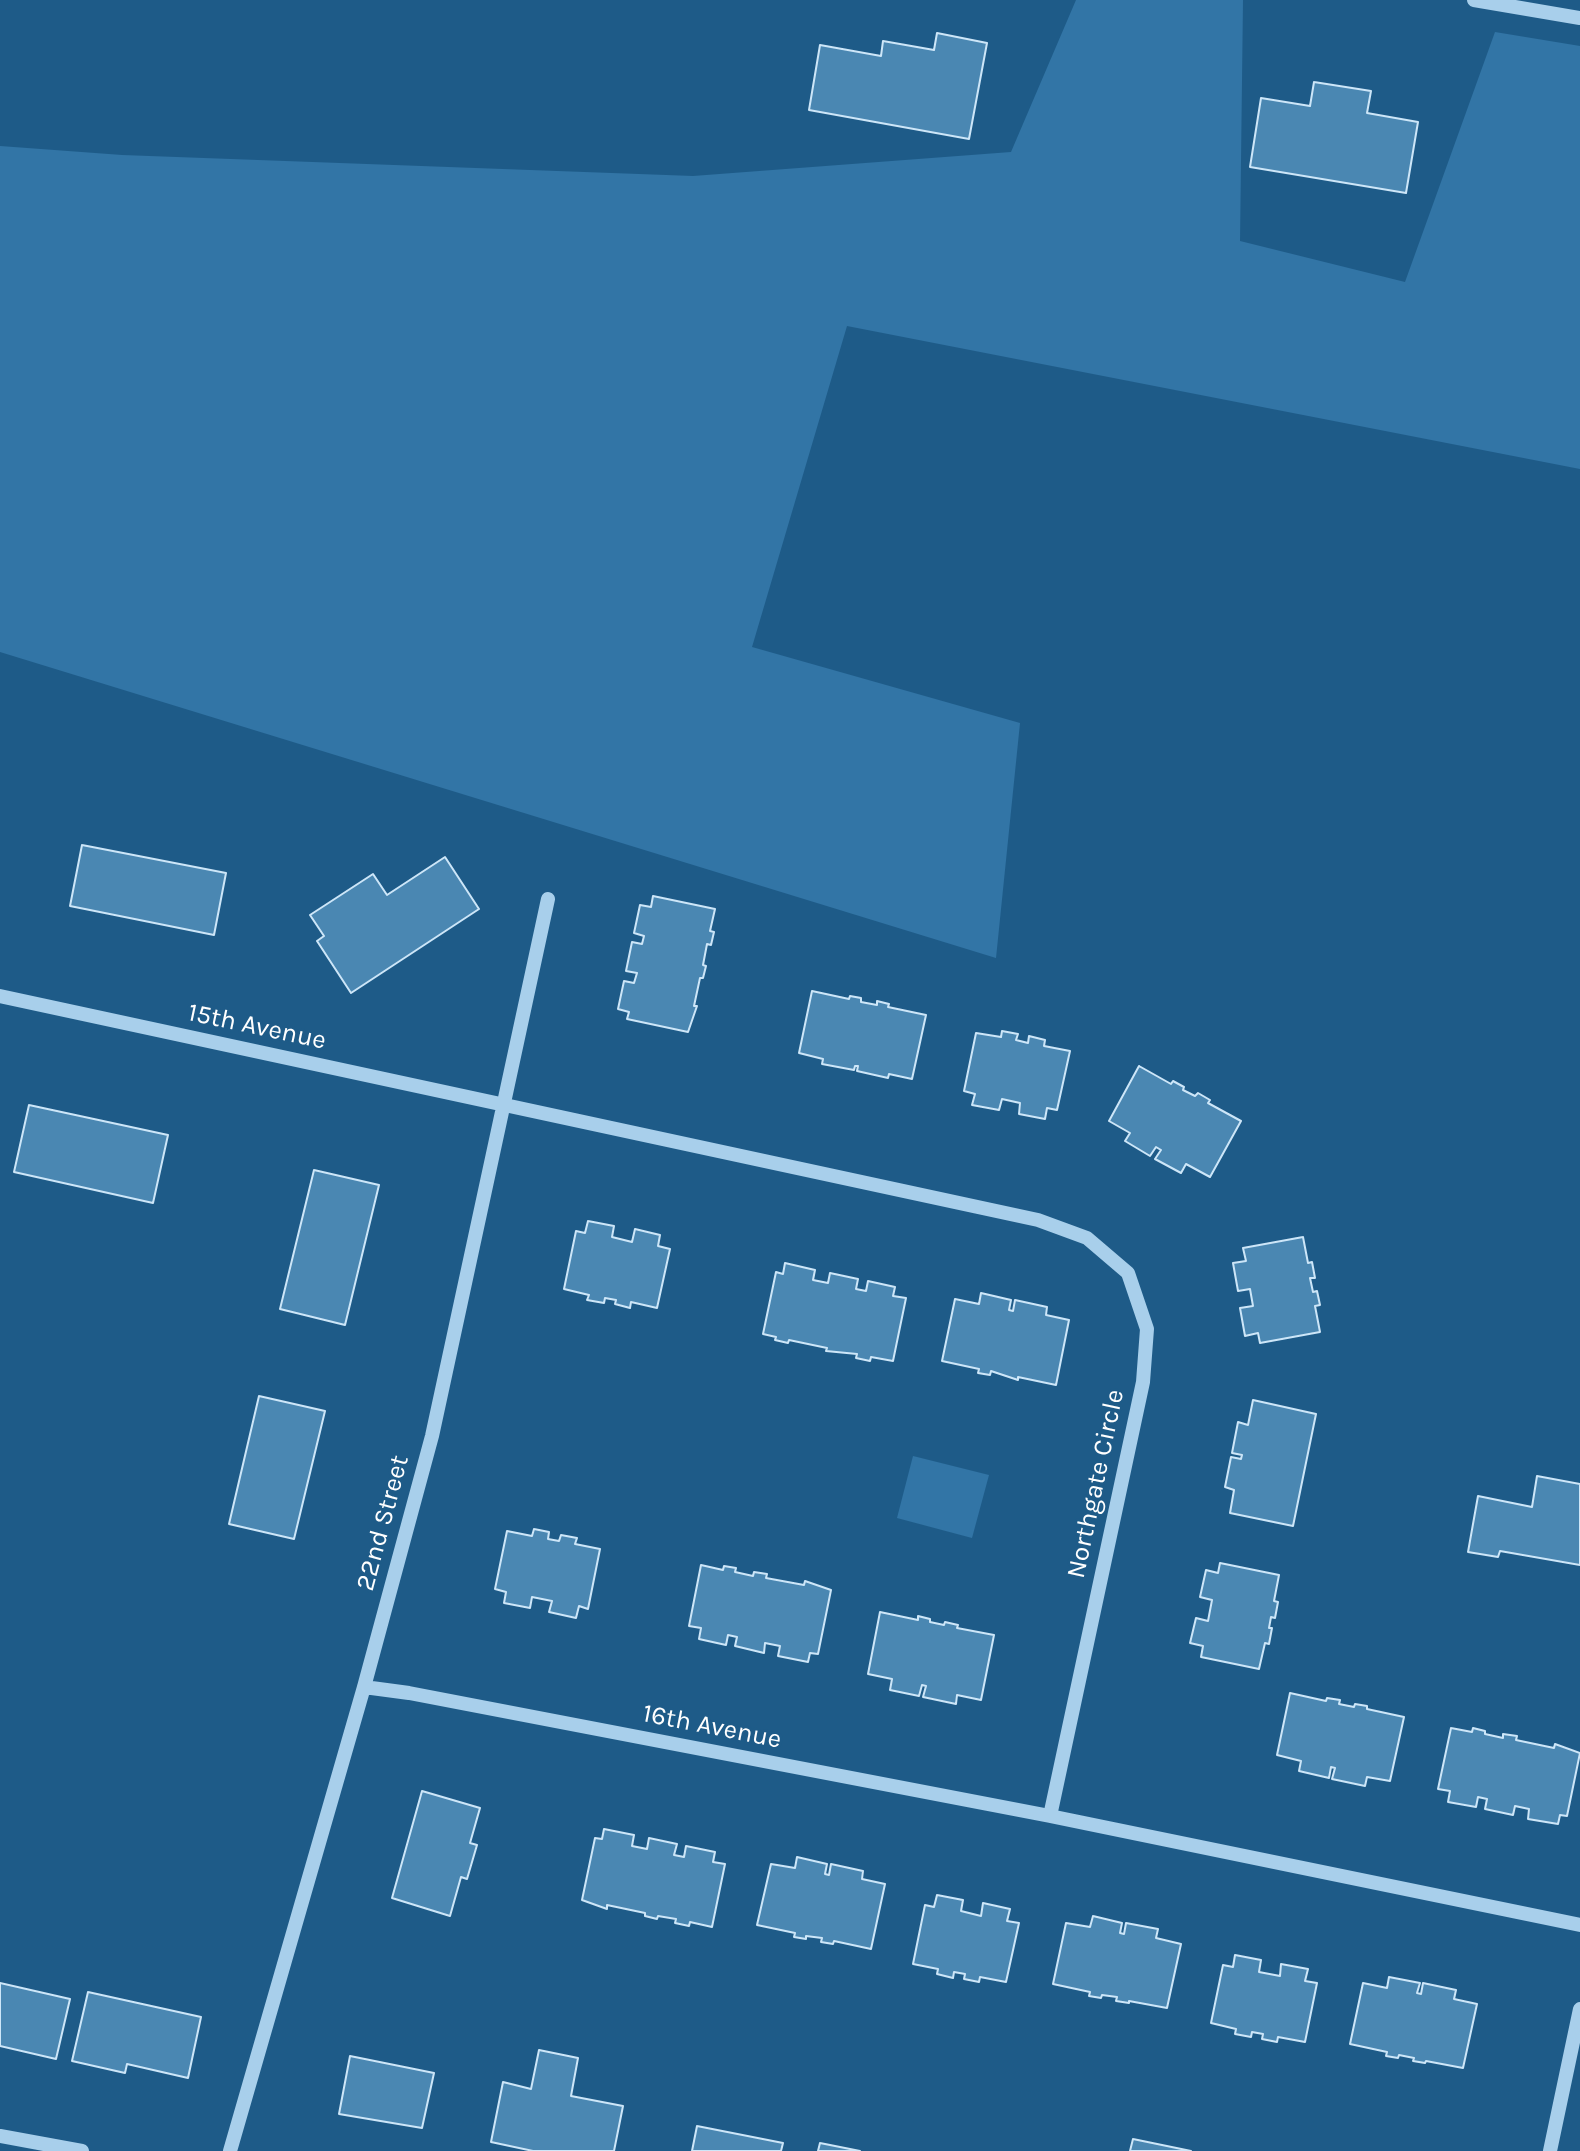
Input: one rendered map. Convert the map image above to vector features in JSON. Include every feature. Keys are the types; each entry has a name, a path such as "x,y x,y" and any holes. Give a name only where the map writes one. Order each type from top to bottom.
{"street":[{"path":"1474,0 1580,18"},
{"name":"22nd Street","path":"230,2151 364,1687 432,1436 548,899"},
{"name":"15th Avenue","path":"0,996 504,1104"},
{"name":"Northgate Circle","path":"504,1104 1038,1220 1087,1238 1128,1273 1147,1329 1143,1382 1050,1816"},
{"name":"16th Avenue","path":"364,1687 409,1693 1050,1816"},
{"path":"1050,1816 1580,1925"},
{"path":"1550,2151 1580,2009"},
{"path":"0,2136 82,2151"}],"shaded area":[{"path":"1076,0 1243,0 1240,241 1405,282 1495,32 1580,46 1580,469 847,326 752,647 1020,723 996,958 0,652 0,146 122,155 693,176 1011,152"},
{"path":"913,1456 989,1475 972,1538 897,1518"}],"building":[{"path":"937,33 987,43 969,139 809,110 820,45 881,56 883,41 934,50"},
{"path":"1314,82 1371,91 1367,113 1418,122 1406,193 1250,167 1261,98 1310,106"},
{"path":"82,845 226,873 214,935 70,906"},
{"path":"445,857 479,909 351,993 317,941 324,936 310,915 373,874 387,895"},
{"path":"653,896 715,909 710,931 714,932 711,945 707,944 703,965 706,966 703,978 700,978 694,1006 697,1006 688,1032 627,1019 629,1012 618,1009 624,981 634,983 637,973 626,971 632,942 642,944 644,936 634,933 640,905 651,907"},
{"path":"812,991 849,999 850,996 861,998 861,1002 877,1005 877,1001 889,1004 888,1007 926,1015 912,1079 889,1074 888,1078 857,1071 858,1066 854,1070 822,1064 823,1059 799,1053"},
{"path":"1002,1031 1018,1034 1016,1040 1028,1043 1029,1036 1045,1040 1044,1046 1070,1051 1057,1110 1047,1108 1045,1119 1019,1114 1020,1103 1002,1099 999,1110 972,1105 975,1094 964,1091 976,1033 1001,1037"},
{"path":"1139,1066 1171,1084 1173,1081 1195,1096 1198,1093 1210,1100 1208,1103 1241,1121 1210,1177 1186,1164 1181,1173 1155,1159 1161,1150 1156,1147 1150,1156 1125,1141 1130,1133 1109,1121"},
{"path":"29,1105 168,1135 153,1203 14,1172"},
{"path":"314,1170 379,1185 345,1325 280,1309"},
{"path":"588,1221 614,1226 612,1237 632,1242 635,1229 660,1235 658,1246 670,1249 657,1308 631,1302 630,1308 605,1298 604,1303 587,1300 589,1295 564,1289 576,1231 585,1233"},
{"path":"1303,1237 1308,1263 1312,1262 1315,1278 1310,1278 1313,1292 1317,1291 1320,1305 1315,1306 1320,1332 1260,1343 1258,1333 1245,1336 1240,1308 1253,1306 1250,1289 1238,1291 1233,1263 1246,1261 1243,1248"},
{"path":"785,1263 815,1270 813,1280 828,1283 830,1273 858,1279 856,1289 866,1291 868,1281 895,1287 893,1296 906,1298 893,1361 871,1357 870,1361 856,1358 857,1354 826,1351 827,1348 789,1340 788,1343 763,1334 776,1272 783,1274"},
{"path":"981,1293 1011,1300 1009,1310 1013,1311 1015,1300 1047,1307 1046,1315 1069,1320 1056,1385 1018,1377 1018,1380 991,1371 990,1375 978,1373 979,1369 942,1361 955,1299 979,1304"},
{"path":"259,1396 325,1411 294,1539 229,1524"},
{"path":"1253,1400 1316,1414 1293,1526 1230,1513 1234,1490 1225,1487 1231,1457 1241,1459 1242,1455 1232,1453 1238,1422 1248,1425"},
{"path":"1537,1476 1580,1484 1580,1565 1500,1551 1498,1557 1468,1552 1478,1496 1532,1507"},
{"path":"534,1529 549,1532 548,1539 559,1541 561,1535 577,1538 575,1544 600,1549 588,1609 579,1606 576,1618 549,1612 552,1601 532,1597 530,1608 504,1603 506,1592 495,1589 507,1531 532,1536"},
{"path":"1220,1563 1279,1575 1274,1601 1278,1602 1275,1618 1271,1617 1269,1644 1265,1643 1259,1669 1201,1657 1203,1646 1190,1643 1196,1618 1208,1621 1212,1600 1200,1597 1206,1570 1218,1573"},
{"path":"701,1565 723,1570 724,1566 736,1568 735,1572 753,1576 754,1572 767,1574 766,1578 804,1585 805,1581 831,1590 818,1654 810,1653 808,1662 778,1656 780,1646 765,1643 764,1653 735,1646 737,1637 728,1635 726,1645 699,1639 701,1628 689,1626"},
{"path":"880,1612 918,1620 918,1616 930,1619 930,1622 944,1625 945,1622 958,1625 957,1628 994,1635 981,1700 957,1695 956,1704 923,1697 926,1686 922,1685 919,1696 890,1690 892,1679 868,1674"},
{"path":"1290,1693 1326,1701 1327,1698 1340,1700 1339,1704 1367,1706 1367,1709 1404,1717 1390,1781 1367,1777 1365,1786 1332,1779 1335,1768 1331,1767 1329,1778 1299,1771 1301,1761 1277,1755"},
{"path":"1451,1728 1472,1732 1473,1728 1503,1738 1503,1734 1517,1736 1516,1740 1554,1748 1555,1744 1580,1753 1567,1816 1560,1815 1558,1824 1528,1819 1529,1809 1515,1806 1513,1815 1485,1809 1487,1799 1478,1797 1476,1807 1448,1802 1450,1791 1438,1789"},
{"path":"422,1791 480,1808 470,1843 477,1845 467,1879 461,1877 450,1916 392,1898"},
{"path":"604,1829 634,1835 632,1846 647,1849 649,1838 677,1844 674,1855 684,1857 686,1846 715,1852 713,1862 725,1864 712,1927 690,1922 689,1926 675,1923 676,1919 658,1916 657,1919 645,1916 645,1913 607,1905 607,1909 582,1900 595,1838 602,1839"},
{"path":"797,1857 827,1864 825,1874 829,1875 831,1864 863,1871 862,1879 885,1884 871,1949 834,1941 833,1944 821,1942 822,1938 794,1937 795,1933 757,1925 771,1864 795,1868"},
{"path":"937,1895 963,1900 961,1911 981,1916 983,1903 1010,1909 1007,1921 1019,1923 1006,1982 980,1977 979,1982 964,1979 965,1974 954,1972 953,1978 937,1974 938,1969 913,1964 925,1905 934,1907"},
{"path":"1093,1916 1122,1923 1120,1933 1124,1934 1126,1923 1158,1929 1156,1938 1181,1944 1167,2008 1116,2001 1117,1997 1089,1996 1090,1992 1053,1984 1066,1923 1090,1927"},
{"path":"1235,1955 1261,1960 1259,1972 1280,1976 1281,1964 1308,1969 1305,1981 1317,1983 1305,2042 1278,2037 1277,2042 1262,2039 1263,2034 1252,2032 1251,2037 1235,2034 1236,2029 1211,2023 1223,1965 1233,1967"},
{"path":"1389,1977 1420,1983 1417,1993 1421,1994 1423,1983 1456,1990 1454,1999 1477,2004 1463,2068 1413,2061 1414,2058 1399,2055 1398,2058 1386,2056 1387,2052 1350,2044 1363,1983 1387,1988"},
{"path":"0,1983 70,1999 56,2059 0,2046"},
{"path":"88,1992 201,2017 188,2078 127,2064 125,2073 72,2061"},
{"path":"539,2050 578,2058 571,2096 623,2106 614,2151 533,2151 491,2142 503,2082 531,2089"},
{"path":"350,2056 434,2073 422,2128 339,2114"},
{"path":"697,2126 783,2143 781,2151 692,2151"},
{"path":"1133,2139 1191,2151 1130,2151"},
{"path":"820,2143 860,2151 818,2151"}]}
